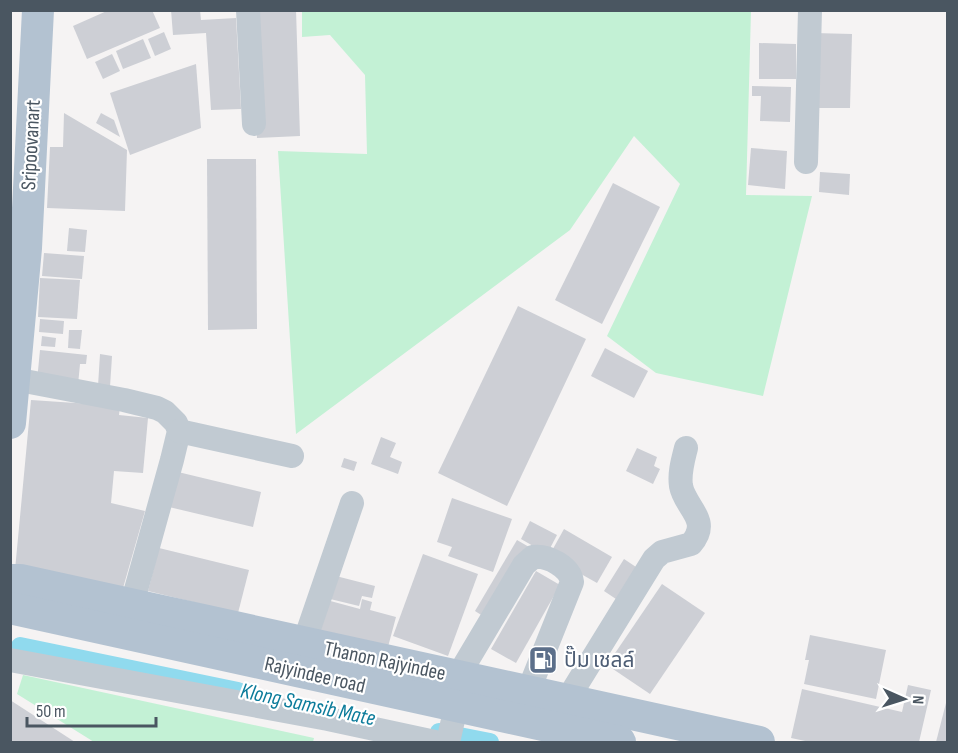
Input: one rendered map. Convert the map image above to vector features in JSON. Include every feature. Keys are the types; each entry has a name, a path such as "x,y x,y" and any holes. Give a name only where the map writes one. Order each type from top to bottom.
{"main road":[{"name":"Sripoovanart","path":"10,423 26,248 38,10"},
{"name":"Thanon Rajyindee","path":"10,580 20,580 132,604 759,742"},
{"name":"Rajyindee road","path":"10,608 165,641 455,712 620,742"}],"street":[{"path":"248,10 254,124"},
{"path":"806,162 810,10"},
{"path":"15,379 156,408 171,417 179,431 132,604"},
{"path":"179,431 292,456"},
{"path":"567,700 654,559 662,552 691,543 697,535 698,518 683,494 680,482 686,448"},
{"path":"304,643 352,503"},
{"path":"458,676 524,565 532,557 540,557 566,570 572,582 528,692"},
{"path":"10,660 328,719 435,742"},
{"path":"448,742 455,712"}],"green space":[{"path":"302,11 751,11 746,195 812,196 763,396 656,373 607,336 680,184 634,136 570,230 296,434 278,151 367,154 365,75 330,35 302,37"},
{"path":"23,675 314,738 313,742 94,742 17,694"}],"building":[{"path":"109,10 152,10 160,28 87,59 73,26"},
{"path":"171,10 200,10 201,20 236,18 241,109 211,110 206,33 173,35"},
{"path":"251,10 296,10 300,136 257,138"},
{"path":"164,32 171,49 155,56 148,39"},
{"path":"814,33 852,34 850,108 812,108"},
{"path":"143,39 151,58 123,69 116,51"},
{"path":"759,43 796,44 796,79 759,79"},
{"path":"112,54 120,71 103,79 95,62"},
{"path":"196,64 201,128 130,155 110,93"},
{"path":"752,86 791,87 790,122 760,121 761,96 752,96"},
{"path":"64,113 127,150 125,211 47,208 50,147 63,147"},
{"path":"101,113 114,120 120,137 96,123"},
{"path":"751,148 787,151 785,189 748,185"},
{"path":"207,159 256,159 257,329 208,330"},
{"path":"820,172 850,174 849,195 819,192"},
{"path":"613,183 660,207 602,324 555,300"},
{"path":"69,228 87,230 85,252 67,251"},
{"path":"44,253 84,256 82,279 42,276"},
{"path":"40,278 80,280 77,319 38,317"},
{"path":"518,306 586,339 507,506 438,473"},
{"path":"40,319 64,321 63,334 39,332"},
{"path":"69,330 82,330 80,349 68,348"},
{"path":"42,336 56,338 55,347 41,346"},
{"path":"605,348 648,371 634,398 591,376"},
{"path":"40,350 87,355 86,364 80,364 78,385 37,381"},
{"path":"100,354 112,356 110,387 98,386"},
{"path":"31,400 120,406 119,415 148,418 143,473 114,471 111,503 145,511 121,595 15,570"},
{"path":"381,437 396,443 390,457 402,462 398,474 371,464"},
{"path":"637,448 657,457 654,466 660,469 653,484 626,471"},
{"path":"344,458 357,462 354,471 341,467"},
{"path":"178,472 261,492 253,527 169,507"},
{"path":"452,498 512,519 493,572 448,556 452,547 437,542"},
{"path":"530,521 557,535 547,554 521,539"},
{"path":"564,529 612,557 597,583 549,556"},
{"path":"517,540 529,547 486,618 475,611"},
{"path":"159,548 249,570 238,613 148,591"},
{"path":"423,554 478,574 448,656 393,636"},
{"path":"624,559 639,569 619,601 604,591"},
{"path":"536,571 560,585 516,663 491,649"},
{"path":"332,575 375,586 372,598 362,596 359,606 326,598"},
{"path":"662,584 705,613 650,694 607,665"},
{"path":"323,599 360,609 362,599 372,602 370,610 396,617 385,658 313,638"},
{"path":"810,635 886,650 876,699 804,684 809,660 805,660"},
{"path":"908,685 931,690 919,742 810,742 791,738 802,689 902,712"},
{"path":"10,700 75,742 10,742"},
{"path":"946,703 948,704 948,742 936,742"}],"waterway":[{"name":"Klong Samsib Mate","path":"20,646 238,691"},
{"name":"Klong Samsib Mate","path":"439,732 490,742"}],"place":[{"name":"ปั๊ม เชลล์","path":"543,660"}]}
